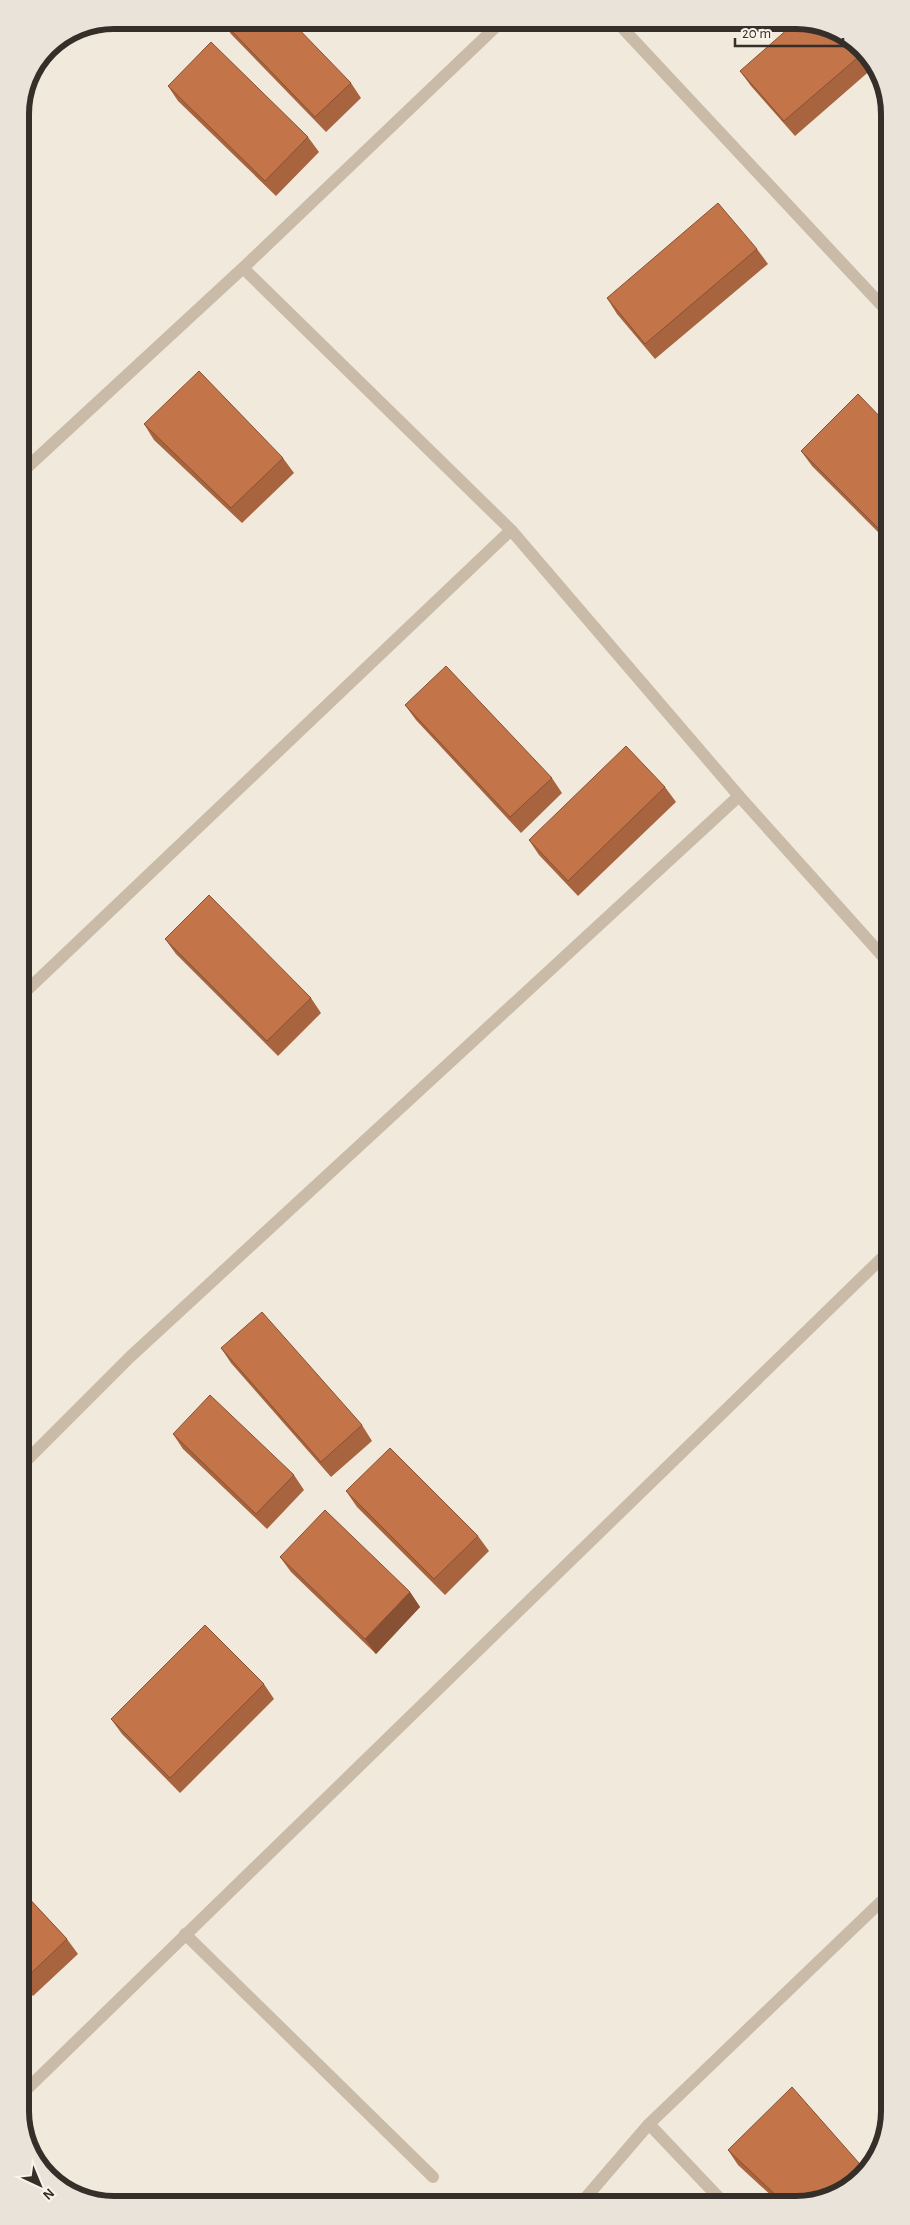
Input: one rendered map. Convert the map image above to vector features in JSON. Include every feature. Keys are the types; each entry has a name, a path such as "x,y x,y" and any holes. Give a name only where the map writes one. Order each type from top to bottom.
{"street":[{"path":"29,466 243,268 494,29"},
{"path":"623,29 881,305"},
{"path":"243,268 511,530 739,796 881,954"},
{"path":"29,988 511,530"},
{"path":"29,1458 130,1357 739,796"},
{"path":"29,2086 881,1259"},
{"path":"587,2196 649,2124 881,1903"},
{"path":"185,1934 433,2177"},
{"path":"649,2124 717,2196"}],"building":[{"path":"230,29 299,29 351,83 315,117"},
{"path":"788,29 802,29 829,35 848,46 859,57 784,121 740,71"},
{"path":"211,42 308,137 265,181 168,86"},
{"path":"718,203 757,249 645,344 607,298"},
{"path":"199,371 283,458 231,508 144,424"},
{"path":"858,394 881,418 881,531 801,451"},
{"path":"446,666 552,778 510,817 405,705"},
{"path":"626,746 665,787 568,881 529,840"},
{"path":"209,895 311,998 267,1041 165,939"},
{"path":"262,1312 362,1425 321,1462 221,1348"},
{"path":"210,1395 294,1475 256,1514 173,1434"},
{"path":"390,1448 478,1536 434,1579 346,1491"},
{"path":"325,1510 410,1592 365,1639 280,1557"},
{"path":"205,1625 264,1684 170,1778 111,1719"},
{"path":"29,1898 67,1939 29,1975"},
{"path":"792,2087 861,2166 848,2179 823,2192 807,2196 777,2196 728,2150"}]}
